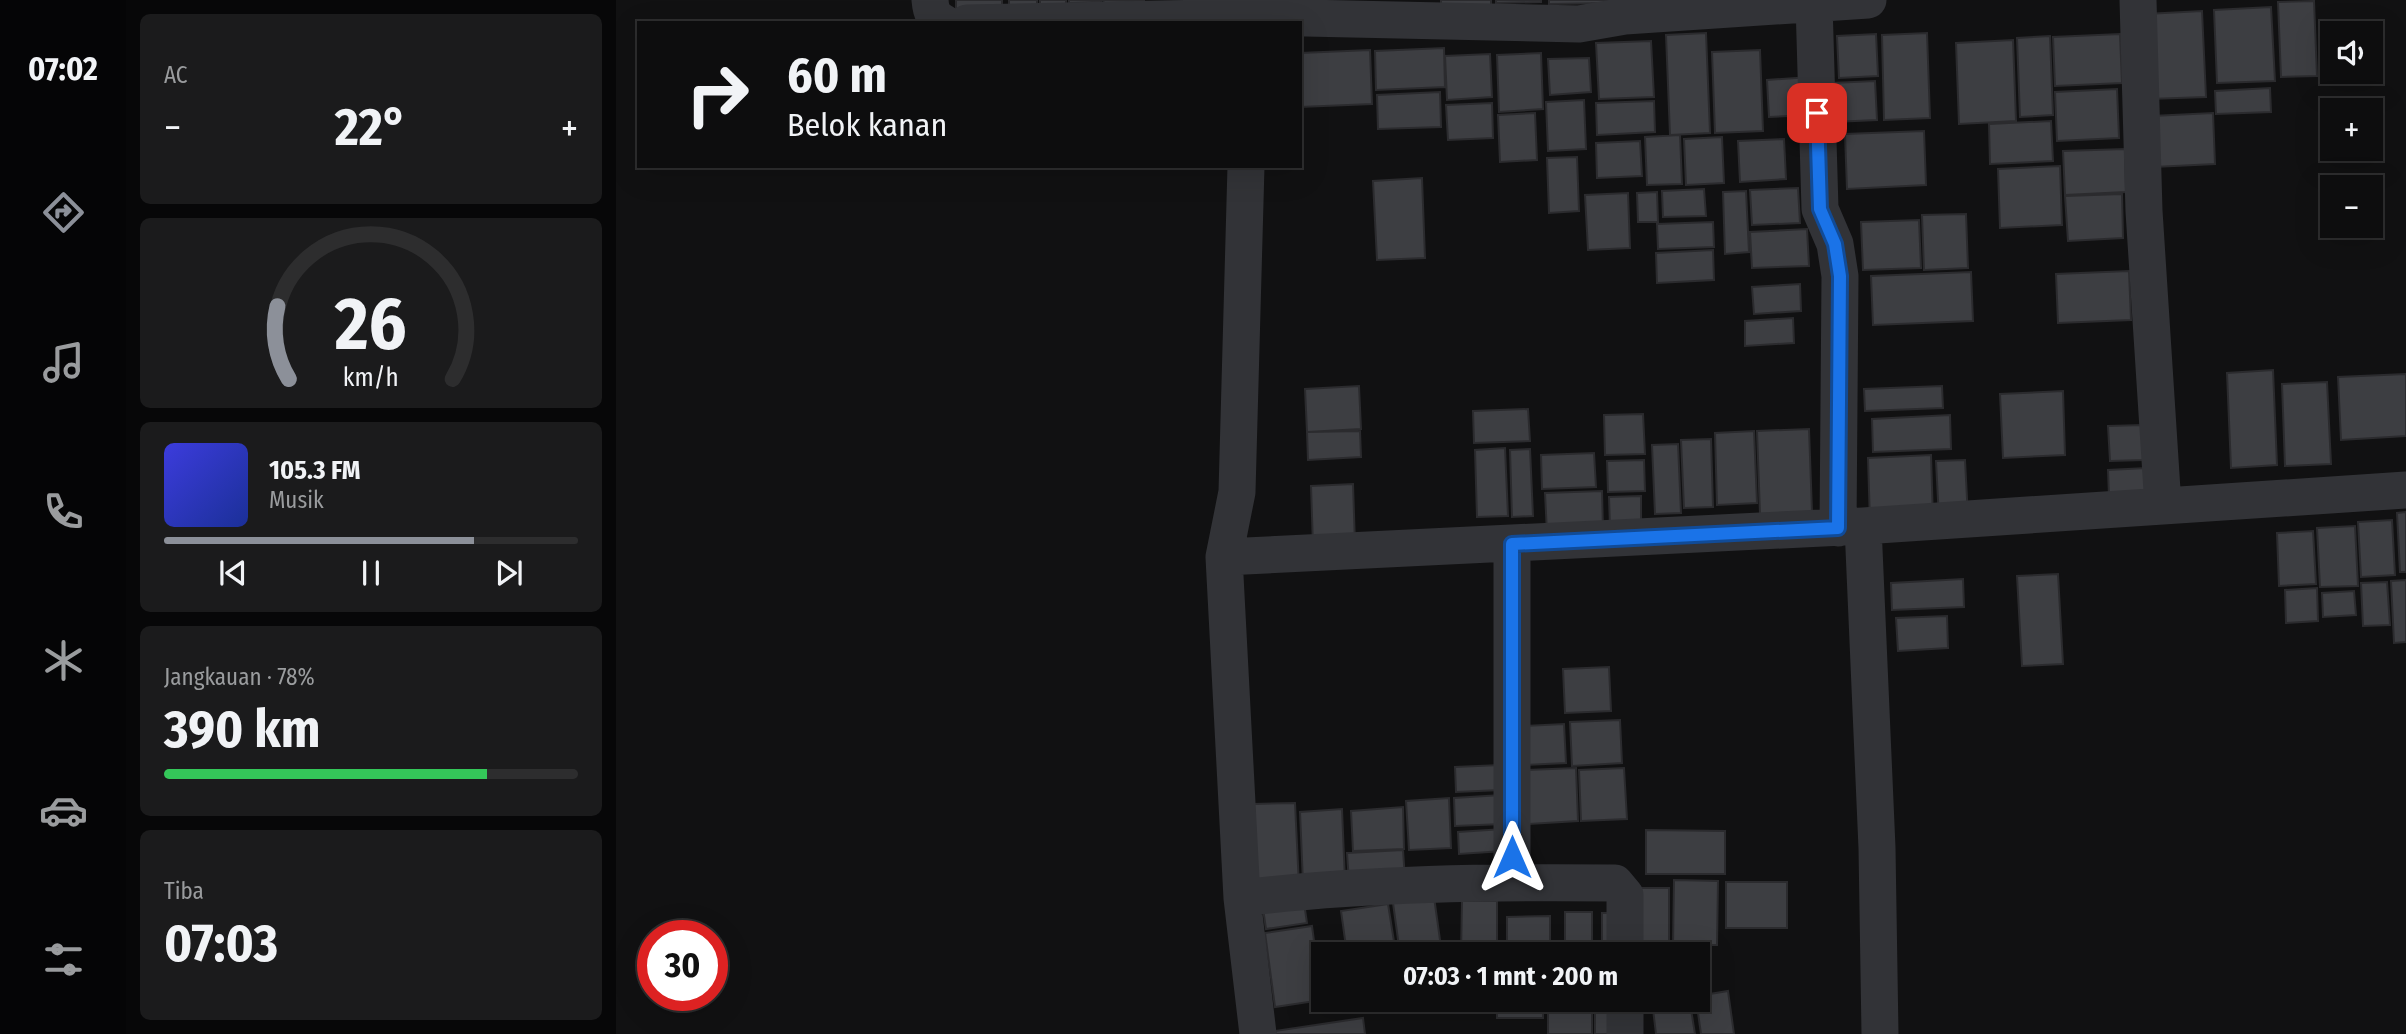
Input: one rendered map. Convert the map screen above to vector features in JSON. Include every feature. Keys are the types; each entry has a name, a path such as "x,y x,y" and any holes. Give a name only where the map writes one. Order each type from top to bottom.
{"street":[{"path":"930,0 931,10 940,21"},
{"path":"1160,21 1579,24 1625,8 1868,0"},
{"path":"2138,0 2144,211 2163,506"},
{"path":"1814,3 1820,209 1835,244 1840,276 1851,527 1877,848 1880,1034"},
{"path":"1246,168 1237,492 1224,557 1242,898 1258,1034"},
{"path":"1224,557 1851,527 2406,490"},
{"path":"1512,544 1512,883"},
{"path":"1242,898 1300,891 1512,883 1615,883 1625,894 1625,942"},
{"path":"1625,1012 1625,1034"}],"building":[{"path":"956,0 1002,0 1002,12 956,12"},
{"path":"1009,0 1037,0 1037,8 1009,9"},
{"path":"1040,0 1066,0 1066,16 1040,16"},
{"path":"1069,0 1101,0 1101,2 1069,3"},
{"path":"1103,0 1144,0 1144,2 1104,3"},
{"path":"1441,0 1491,0 1491,13 1441,14"},
{"path":"1496,0 1541,0 1541,2 1496,3"},
{"path":"1549,0 1609,0 1609,3 1549,4"},
{"path":"2314,1 2317,76 2281,77 2278,2"},
{"path":"2271,7 2275,81 2217,83 2214,10"},
{"path":"2202,11 2206,97 2149,99 2146,14"},
{"path":"1706,33 1710,133 1670,135 1666,35"},
{"path":"1927,33 1930,118 1884,120 1882,35"},
{"path":"1876,34 1878,76 1839,78 1837,36"},
{"path":"2120,34 2122,83 2055,86 2053,37"},
{"path":"2050,36 2053,115 2020,117 2017,38"},
{"path":"2013,40 2016,121 1959,124 1956,43"},
{"path":"1651,41 1654,97 1599,99 1596,43"},
{"path":"1444,48 1445,87 1376,90 1375,51"},
{"path":"1370,50 1372,104 1302,107 1302,53"},
{"path":"1760,50 1763,131 1715,133 1712,52"},
{"path":"1541,53 1543,109 1499,112 1497,55"},
{"path":"1490,54 1492,97 1447,100 1445,56"},
{"path":"1589,58 1591,92 1550,95 1548,59"},
{"path":"1810,77 1812,115 1769,117 1767,80"},
{"path":"1875,81 1877,120 1833,122 1832,83"},
{"path":"2270,88 2271,112 2216,114 2215,91"},
{"path":"2117,89 2119,138 2057,141 2055,92"},
{"path":"1440,92 1441,127 1378,129 1377,95"},
{"path":"1584,100 1586,149 1548,151 1546,102"},
{"path":"1654,101 1655,132 1597,135 1596,103"},
{"path":"1492,103 1493,138 1448,140 1446,105"},
{"path":"1535,113 1537,160 1500,162 1498,115"},
{"path":"2213,113 2215,164 2154,167 2152,116"},
{"path":"2051,121 2053,161 1990,164 1989,124"},
{"path":"1924,131 1926,185 1847,189 1845,134"},
{"path":"1680,135 1682,184 1647,185 1645,137"},
{"path":"1722,137 1724,183 1686,185 1684,139"},
{"path":"1784,139 1786,179 1740,182 1738,141"},
{"path":"1640,141 1642,176 1597,178 1596,143"},
{"path":"2125,149 2126,192 2065,195 2063,151"},
{"path":"1577,157 1579,211 1549,213 1547,158"},
{"path":"2060,166 2062,225 2000,228 1998,169"},
{"path":"1422,178 1425,258 1377,260 1373,181"},
{"path":"1798,188 1800,223 1752,225 1750,190"},
{"path":"1704,189 1706,216 1663,217 1662,191"},
{"path":"1746,191 1749,252 1725,254 1723,192"},
{"path":"1657,192 1658,222 1638,222 1637,193"},
{"path":"1628,193 1630,248 1588,250 1585,195"},
{"path":"2122,194 2123,238 2068,241 2065,196"},
{"path":"1966,214 1968,268 1924,270 1922,215"},
{"path":"1919,220 1921,268 1863,270 1861,222"},
{"path":"1713,222 1714,247 1658,249 1657,224"},
{"path":"1807,229 1809,266 1752,268 1750,232"},
{"path":"1713,250 1714,280 1657,283 1656,253"},
{"path":"2129,271 2131,320 2058,323 2056,274"},
{"path":"1971,272 1973,321 1873,325 1871,276"},
{"path":"1800,284 1801,311 1754,314 1752,287"},
{"path":"1793,318 1794,343 1745,346 1745,321"},
{"path":"2273,370 2277,465 2231,468 2227,373"},
{"path":"2406,374 2406,436 2341,440 2338,377"},
{"path":"2327,382 2331,464 2285,466 2282,384"},
{"path":"1359,386 1361,429 1307,432 1305,389"},
{"path":"1942,386 1943,408 1865,411 1864,389"},
{"path":"2063,391 2065,455 2003,458 2000,394"},
{"path":"1528,409 1530,441 1474,443 1473,411"},
{"path":"1643,414 1645,454 1605,455 1604,415"},
{"path":"1950,415 1951,449 1873,452 1872,419"},
{"path":"2143,425 2144,460 2110,461 2108,426"},
{"path":"1809,429 1812,512 1760,514 1757,431"},
{"path":"1360,431 1361,457 1308,460 1307,432"},
{"path":"1754,431 1757,503 1717,505 1715,433"},
{"path":"1711,439 1713,507 1684,508 1681,440"},
{"path":"1678,444 1681,513 1655,514 1652,445"},
{"path":"1505,448 1508,516 1477,517 1475,450"},
{"path":"1530,449 1533,516 1512,517 1510,450"},
{"path":"1594,453 1596,487 1542,489 1541,455"},
{"path":"1931,455 1933,519 1870,522 1868,458"},
{"path":"1644,460 1645,491 1608,492 1607,461"},
{"path":"1965,460 1968,517 1939,519 1936,461"},
{"path":"2146,468 2146,495 2109,496 2108,470"},
{"path":"1353,484 1355,544 1313,546 1311,486"},
{"path":"1602,491 1603,530 1547,533 1545,493"},
{"path":"1641,496 1641,526 1610,527 1609,497"},
{"path":"2406,512 2406,572 2400,572 2397,513"},
{"path":"2392,520 2395,575 2361,577 2358,522"},
{"path":"2355,526 2358,586 2320,587 2317,528"},
{"path":"2313,531 2316,584 2279,586 2277,533"},
{"path":"2058,574 2063,664 2022,666 2017,576"},
{"path":"1963,579 1964,607 1892,610 1891,583"},
{"path":"2406,580 2406,642 2394,643 2391,581"},
{"path":"2387,582 2390,625 2363,626 2361,583"},
{"path":"2317,588 2318,621 2286,623 2285,590"},
{"path":"2354,591 2356,615 2323,617 2322,593"},
{"path":"1947,616 1948,648 1898,651 1896,618"},
{"path":"1609,667 1611,711 1565,713 1563,669"},
{"path":"1620,720 1622,763 1572,766 1570,722"},
{"path":"1564,724 1566,763 1525,765 1524,726"},
{"path":"1500,765 1501,790 1456,792 1455,767"},
{"path":"1576,768 1578,821 1529,824 1527,770"},
{"path":"1624,768 1627,819 1581,821 1579,770"},
{"path":"1501,795 1503,824 1455,826 1454,798"},
{"path":"1449,798 1451,848 1409,850 1406,801"},
{"path":"1295,803 1299,886 1258,888 1254,804"},
{"path":"1403,807 1404,849 1353,851 1351,811"},
{"path":"1342,809 1345,881 1303,883 1300,812"},
{"path":"1503,829 1504,851 1459,854 1458,832"},
{"path":"1646,830 1725,831 1725,874 1646,874"},
{"path":"1403,850 1405,879 1349,882 1347,853"},
{"path":"1674,880 1718,881 1717,945 1710,945 1710,942 1673,942"},
{"path":"1726,882 1787,882 1787,928 1726,928"},
{"path":"1641,888 1669,888 1669,942 1641,942"},
{"path":"1303,896 1307,923 1266,929 1262,902"},
{"path":"1434,897 1440,942 1398,942 1393,903"},
{"path":"1462,901 1497,901 1497,942 1461,942"},
{"path":"1388,904 1394,942 1345,942 1341,911"},
{"path":"1565,912 1592,912 1592,942 1565,942"},
{"path":"1602,913 1621,913 1621,942 1602,942"},
{"path":"1550,916 1550,942 1507,942 1507,917"},
{"path":"1312,926 1314,942 1311,942 1311,1002 1275,1007 1265,933"},
{"path":"1728,991 1734,1034 1701,1034 1698,1012 1710,1012 1710,994"},
{"path":"1497,1012 1543,1012 1543,1018 1497,1018"},
{"path":"1548,1012 1592,1012 1592,1034 1548,1034"},
{"path":"1595,1012 1620,1012 1620,1034 1595,1034"},
{"path":"1653,1012 1691,1012 1695,1034 1656,1034"},
{"path":"1363,1018 1365,1034 1276,1034 1275,1031"}],"route":[{"path":"1512,857 1512,544 1838,528 1840,276 1835,244 1820,209 1817,113"}]}
